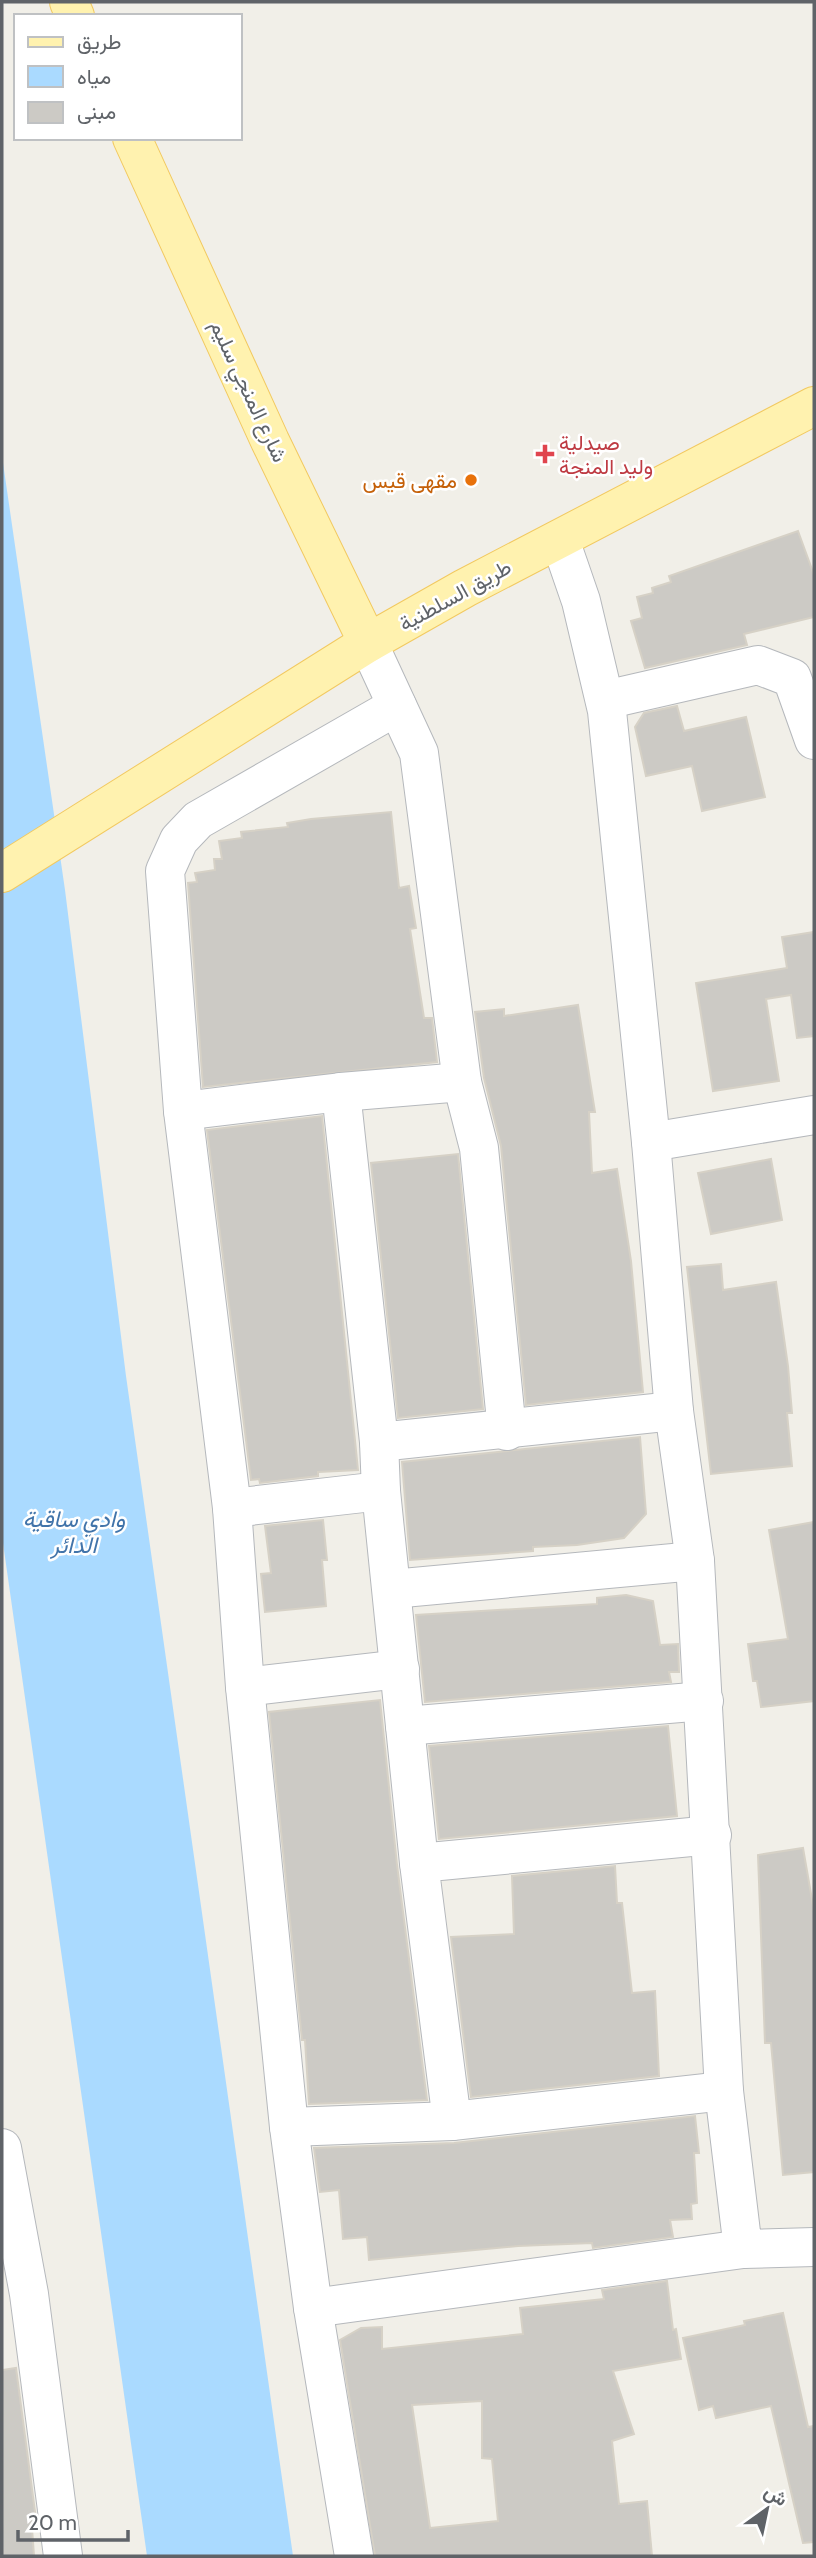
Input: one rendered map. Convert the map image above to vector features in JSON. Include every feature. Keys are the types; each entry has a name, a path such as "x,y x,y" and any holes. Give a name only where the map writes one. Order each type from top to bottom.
{"main road":[{"name":"شارع المنجي سليم","path":"133,140 270,440 368,643"},
{"name":"طريق السلطنية","path":"2,873 368,643 465,588 814,406"}],"street":[{"path":"560,540 581,601 605,700 651,1142 674,1411 695,1561 724,2091 743,2249"},
{"path":"368,643 419,754 462,1082 479,1148 507,1431"},
{"path":"605,700 758,665 792,678 814,740"},
{"path":"354,2556 313,2308 289,2127 245,1687 232,1508 183,1111 165,871 179,840 198,820 397,706"},
{"path":"183,1111 341,1092 462,1082"},
{"path":"341,1092 379,1442 381,1491 419,1863 452,2121"},
{"path":"651,1142 814,1115"},
{"path":"379,1442 507,1431 674,1411"},
{"path":"232,1508 381,1491"},
{"path":"392,1589 695,1561"},
{"path":"245,1687 400,1669"},
{"path":"405,1726 704,1701"},
{"path":"419,1863 712,1835"},
{"path":"289,2127 452,2121 724,2091"},
{"path":"2,2148 15,2297 63,2556"},
{"path":"313,2308 743,2249 814,2247"}],"water":[{"name":"وادي ساقية الدائر","path":"2,456 65,890 126,1376 293,2556 147,2556 2,1536"}],"building":[{"path":"798,531 814,575 814,617 744,634 747,645 645,668 631,621 642,618 637,597 653,593 652,588 671,582 669,576"},
{"path":"677,706 684,731 746,717 765,797 702,811 692,766 646,776 635,727 644,713"},
{"path":"391,812 399,888 409,886 416,928 410,929 424,1018 432,1018 437,1062 203,1087 188,883 197,882 195,873 215,870 214,859 222,859 219,841 242,838 241,832 288,827 287,823 311,819"},
{"path":"814,932 814,1036 797,1038 791,995 766,999 779,1081 713,1091 696,983 787,968 782,937"},
{"path":"578,1005 595,1112 589,1112 592,1173 617,1169 631,1261 643,1392 526,1405 501,1146 484,1078 475,1012 504,1009 504,1016"},
{"path":"322,1116 358,1470 318,1472 318,1476 260,1483 259,1479 251,1480 207,1130"},
{"path":"458,1154 483,1409 398,1418 371,1163"},
{"path":"771,1159 782,1220 711,1234 698,1173"},
{"path":"721,1264 723,1290 776,1282 788,1366 792,1413 787,1413 792,1466 711,1474 687,1267"},
{"path":"640,1437 646,1514 624,1538 577,1545 533,1547 533,1551 410,1560 402,1462"},
{"path":"323,1520 327,1560 322,1560 326,1606 265,1612 261,1574 271,1573 265,1526"},
{"path":"814,1522 814,1701 761,1707 757,1681 753,1681 748,1644 788,1639 769,1530"},
{"path":"626,1595 653,1601 660,1645 678,1644 679,1672 669,1672 671,1682 425,1702 416,1615 597,1604 597,1598"},
{"path":"380,1700 397,1865 427,2100 309,2104 305,2040 302,2040 269,1712"},
{"path":"668,1726 677,1816 439,1839 429,1746"},
{"path":"803,1848 814,1911 814,2172 783,2175 771,2043 765,2043 758,1855"},
{"path":"615,1866 617,1903 622,1903 632,1993 655,1991 659,2076 471,2097 451,1937 514,1934 512,1876"},
{"path":"695,2116 699,2153 694,2153 697,2203 691,2204 692,2219 670,2220 673,2237 593,2248 592,2243 518,2246 369,2260 367,2237 343,2239 339,2190 320,2192 314,2148 454,2143"},
{"path":"667,2281 673,2330 676,2329 681,2359 613,2371 634,2434 612,2441 619,2504 647,2501 652,2556 375,2556 340,2340 361,2328 382,2327 382,2349 523,2334 520,2308 604,2299 602,2290","holes":["482,2401 482,2458 492,2459 498,2521 430,2528 412,2405"]},
{"path":"783,2313 808,2427 814,2426 814,2542 803,2543 771,2406 716,2418 713,2406 699,2410 683,2338 745,2325 744,2321"},
{"path":"16,2368 37,2527 32,2528 34,2556 2,2556 2,2370"}],"place":[{"name":"صيدلية وليد المنجة","path":"545,454"},
{"name":"مقهى قيس","path":"471,480"}]}
